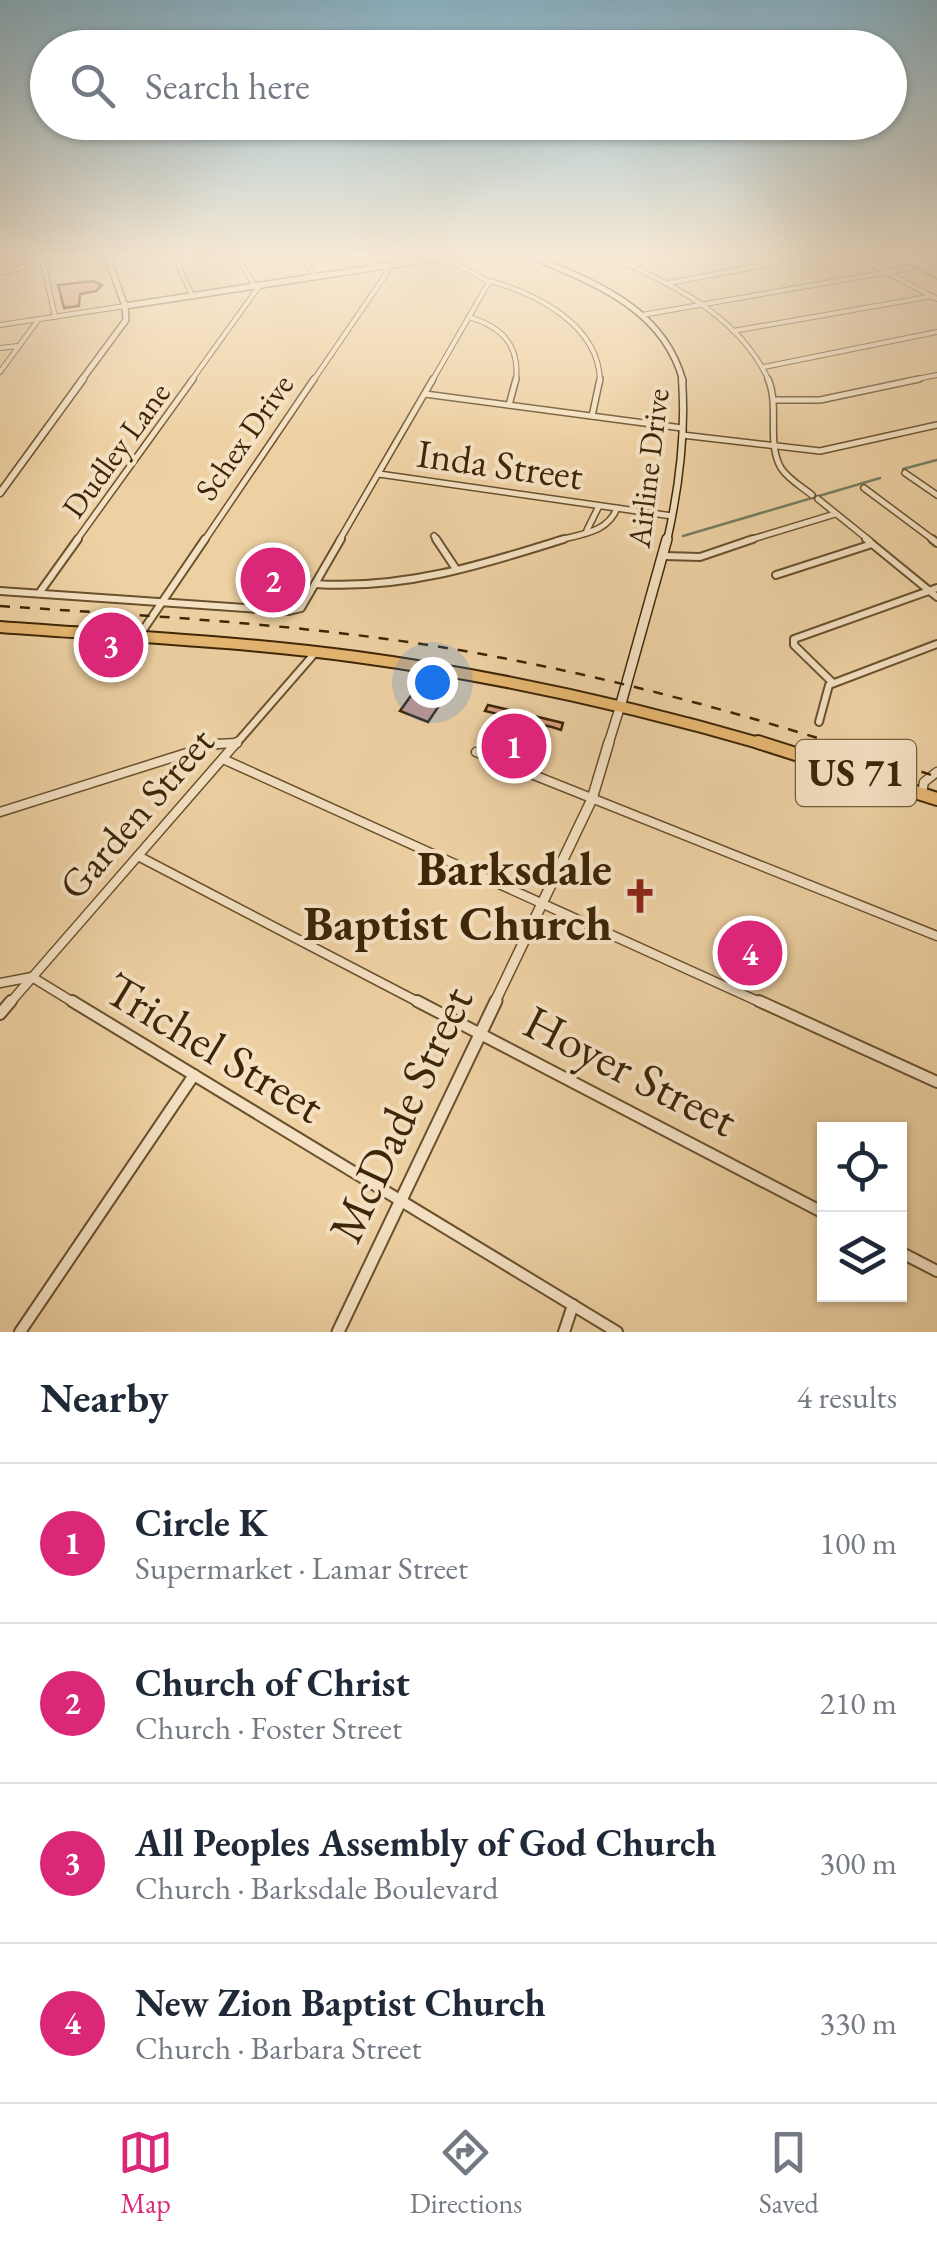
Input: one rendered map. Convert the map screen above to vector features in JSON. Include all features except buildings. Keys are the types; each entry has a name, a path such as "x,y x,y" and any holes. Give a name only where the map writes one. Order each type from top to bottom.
{"main road":[{"name":"Airline Drive","path":"620,707 664,556 687,398 684,375 672,348 644,316"},
{"name":"US 71","path":"0,628 316,652 440,670 620,707 758,742 937,799"}],"street":[{"path":"0,325 60,316"},
{"path":"0,494 127,316"},
{"name":"Dudley Lane","path":"40,593 237,316"},
{"name":"Schex Drive","path":"139,636 357,316"},
{"path":"559,316 588,343 600,377 592,416"},
{"path":"715,316 753,349 764,368 775,400 782,469 933,589 937,597"},
{"path":"732,331 823,316"},
{"path":"0,591 296,611 470,318 494,329 517,355 519,379 508,405"},
{"path":"0,372 38,319"},
{"path":"764,368 937,332"},
{"path":"0,348 20,346"},
{"path":"775,400 820,400 937,374"},
{"path":"426,394 592,416 778,448 831,450 937,426"},
{"path":"905,473 937,495"},
{"name":"Inda Street","path":"380,474 672,516"},
{"path":"864,488 937,543"},
{"path":"586,530 599,506"},
{"path":"315,584 383,587 608,525 618,508"},
{"path":"664,556 714,556 748,540 835,514"},
{"path":"434,536 456,568"},
{"path":"776,575 872,544"},
{"path":"833,682 792,641 933,589"},
{"path":"819,722 827,688 833,682 937,644"},
{"name":"Garden Street","path":"0,1014 316,652"},
{"name":"McDade Street","path":"338,1332 592,799 620,707"},
{"path":"0,812 215,744 237,743"},
{"path":"476,752 937,936"},
{"path":"222,759 937,1082"},
{"path":"922,794 924,782 937,772"},
{"name":"Hoyer Street","path":"138,856 822,1212"},
{"path":"0,983 32,977"},
{"name":"Trichel Street","path":"32,977 618,1332"},
{"path":"20,1332 194,1075"},
{"path":"907,1256 937,1271"},
{"path":"564,1332 572,1305"}],"waterway":[{"path":"903,469 937,460"},
{"path":"683,536 880,478"}],"railway":[{"path":"0,606 284,627 397,640 515,660 698,703 937,777"}],"place":[{"name":"Church of Christ","path":"273,580"},
{"name":"All Peoples Assembly of God Church","path":"111,645"},
{"name":"Circle K","path":"514,746"},
{"name":"Barksdale Baptist Church","path":"640,896"},
{"name":"New Zion Baptist Church","path":"750,953"}]}
